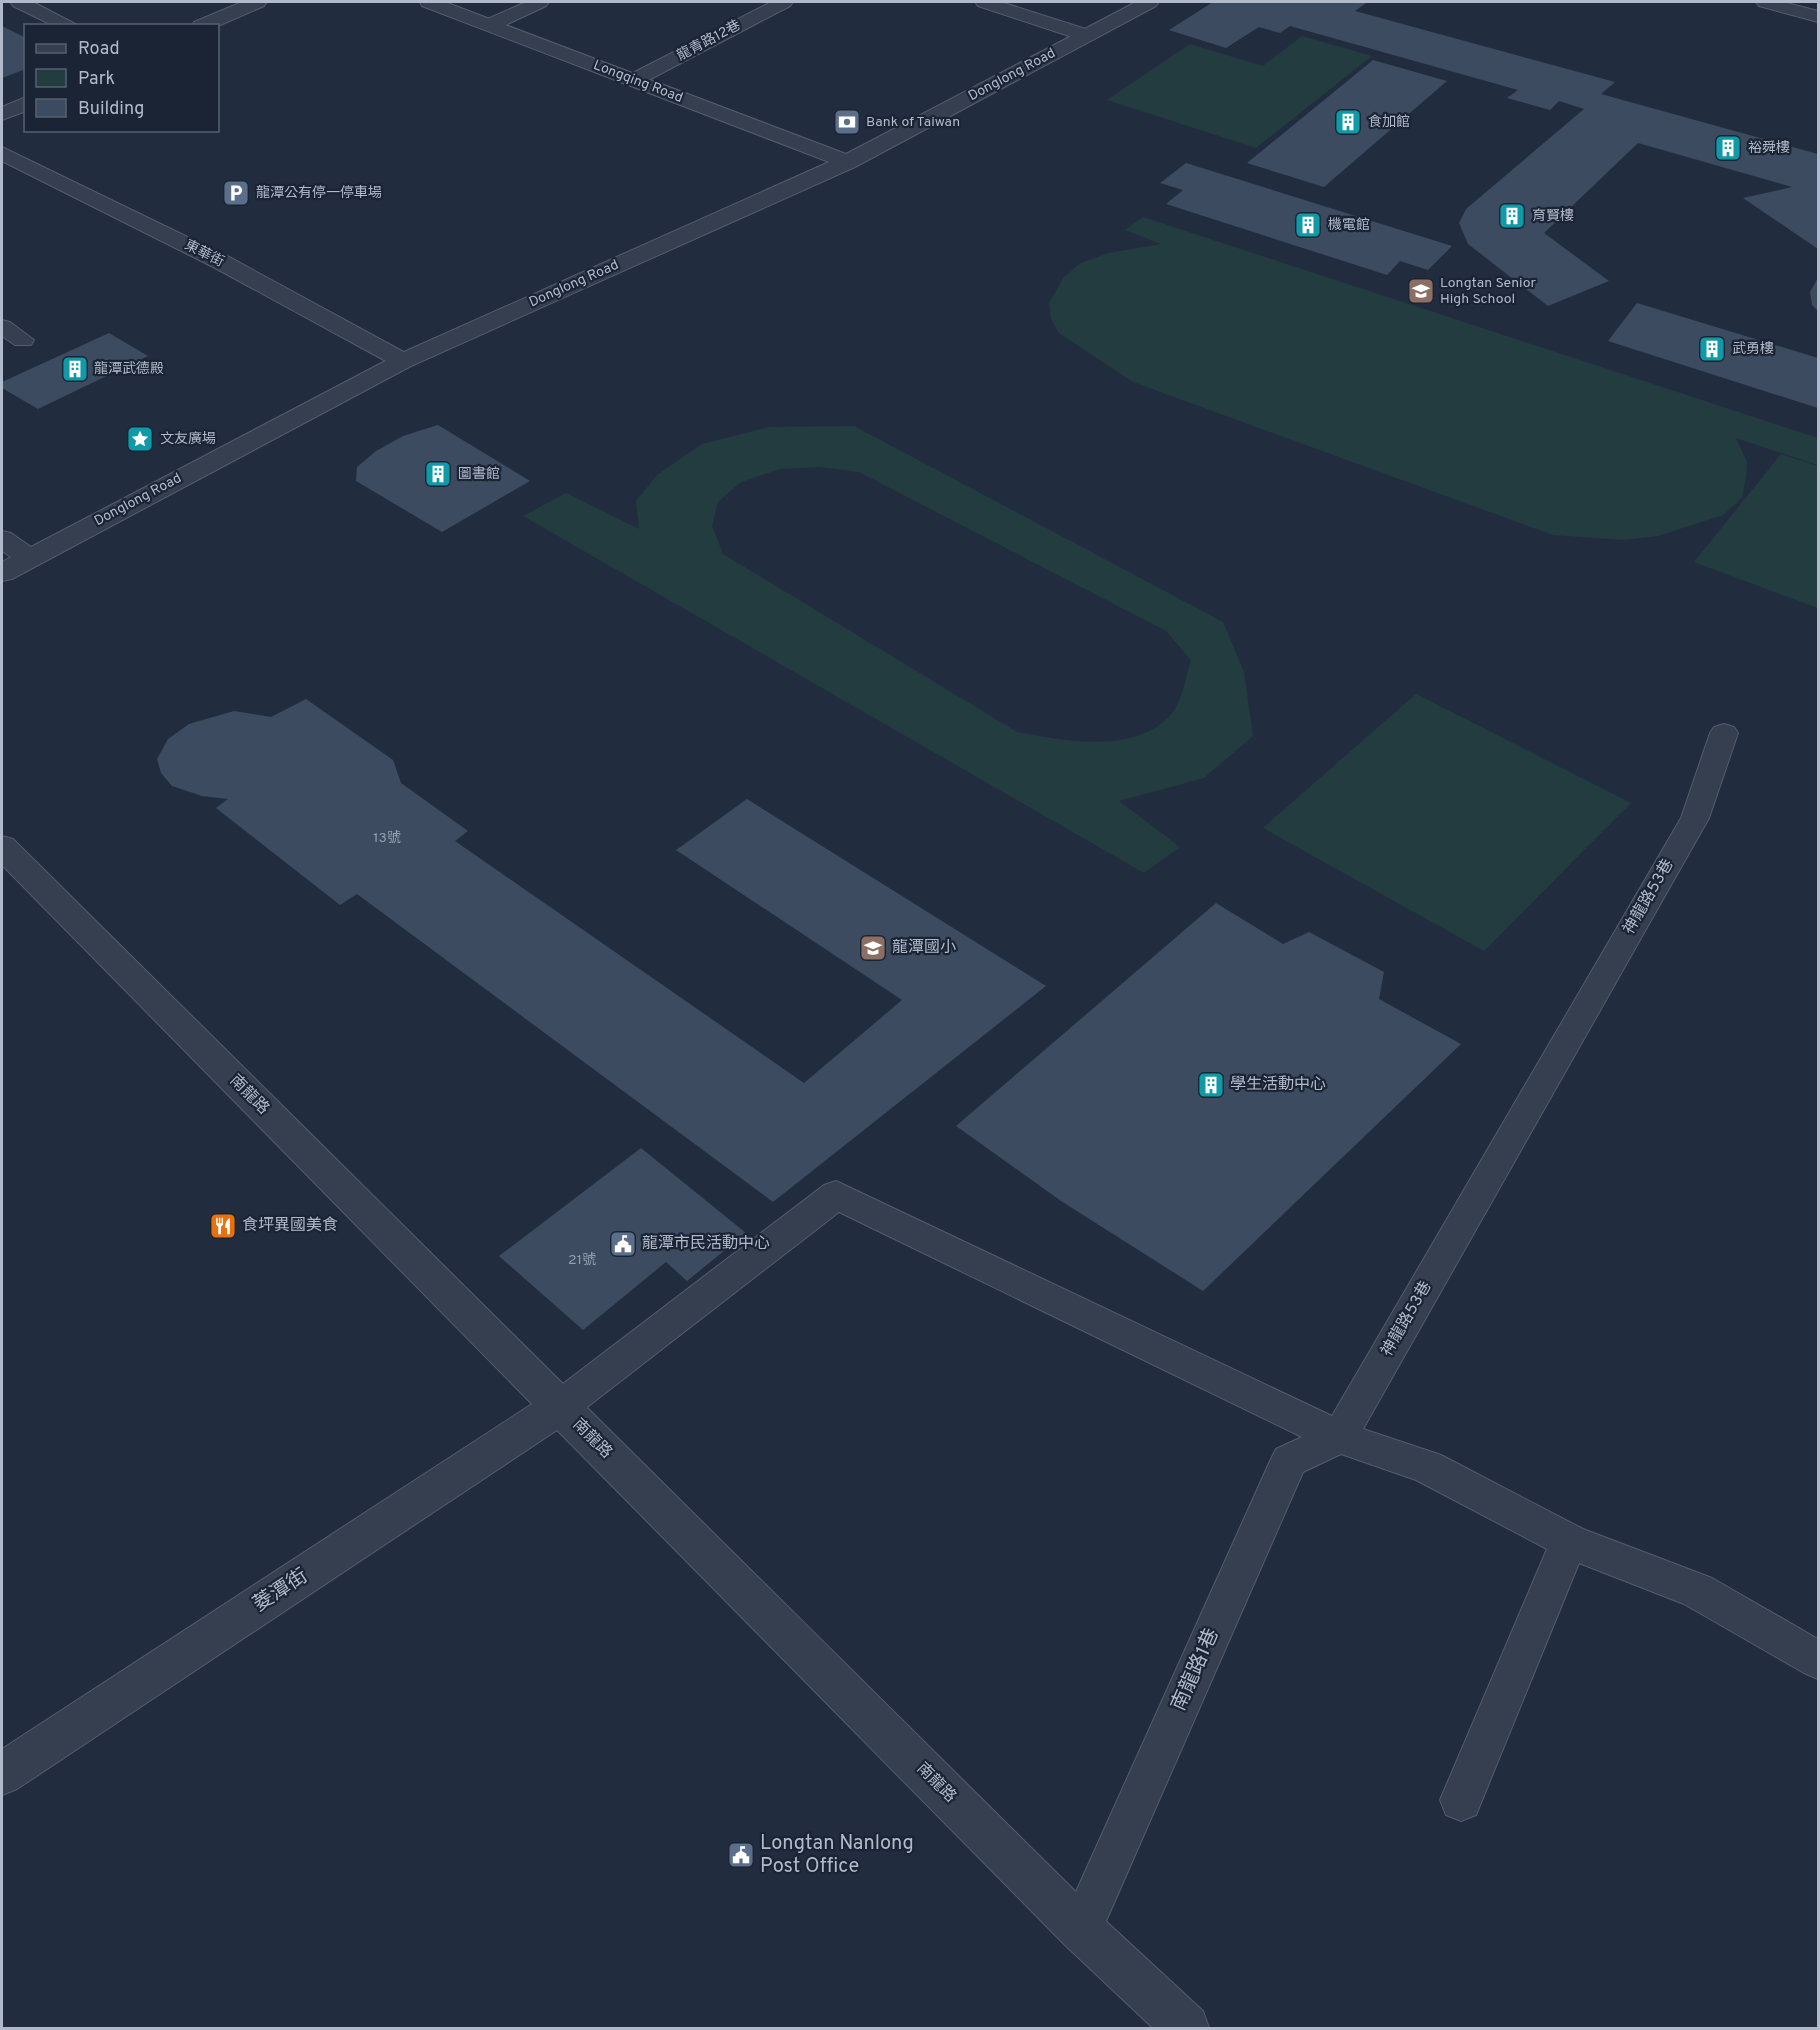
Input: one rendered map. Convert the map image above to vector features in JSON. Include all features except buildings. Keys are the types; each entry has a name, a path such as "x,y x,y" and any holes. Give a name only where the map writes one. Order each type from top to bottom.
{"street":[{"path":"206,24 256,2"},
{"name":"Longqing Road","path":"429,2 847,162"},
{"name":"Donglong Road","path":"2,573 28,557 403,361 847,162 1149,2"},
{"path":"2,114 24,104"},
{"path":"2,539 28,557"},
{"name":"南龍路","path":"2,847 1081,1929 1186,2028"},
{"name":"菱潭街","path":"2,1774 560,1407"}],"lane":[{"path":"19,2 66,24"},
{"path":"490,25 540,2"},
{"name":"龍青路12巷","path":"634,80 784,2"},
{"path":"984,2 1085,35"},
{"path":"1765,2 1818,17"},
{"name":"東華街","path":"2,153 223,263 403,361"},
{"path":"2,327 23,340"},
{"name":"神龍路53巷","path":"1339,1437 1695,818 1724,733"},
{"path":"560,1407 836,1195 1339,1437 1428,1467 1569,1541 1698,1591 1818,1660"},
{"name":"南龍路1巷","path":"1081,1929 1289,1461 1339,1437"},
{"path":"1461,1800 1569,1541"}],"green space":[{"path":"1302,36 1372,56 1256,148 1107,100 1190,44 1263,66"},
{"path":"1143,217 1818,438 1818,465 1736,438 1747,462 1746,477 1742,498 1723,515 1658,536 1624,540 1553,535 1133,382 1059,333 1051,319 1049,303 1064,277 1081,263 1109,253 1161,244 1125,230"},
{"path":"854,426 1223,622 1244,672 1253,736 1204,778 1119,801 1180,847 1144,873 523,516 566,493 639,529 636,501 657,475 702,444 769,427","holes":["819,467 859,472 1166,631 1191,660 1176,708 1157,726 1140,735 1120,740 1077,741 1017,732 723,554 712,526 718,502 741,482 780,469"]},
{"path":"1781,454 1818,466 1818,608 1694,562"},
{"path":"1416,694 1631,803 1484,951 1263,828"}],"place":[{"name":"Bank of Taiwan","path":"847,122"},
{"name":"食加館","path":"1348,122"},
{"name":"裕舜樓","path":"1728,148"},
{"name":"龍潭公有停一停車場","path":"236,193"},
{"name":"育賢樓","path":"1512,216"},
{"name":"機電館","path":"1308,225"},
{"name":"Longtan Senior High School","path":"1421,291"},
{"name":"武勇樓","path":"1712,349"},
{"name":"龍潭武德殿","path":"75,369"},
{"name":"文友廣場","path":"140,439"},
{"name":"圖書館","path":"438,474"},
{"name":"龍潭國小","path":"873,948"},
{"name":"學生活動中心","path":"1211,1085"},
{"name":"食坪異國美食","path":"223,1226"},
{"name":"龍潭市民活動中心","path":"623,1244"},
{"name":"Longtan Nanlong Post Office","path":"741,1855"}]}
